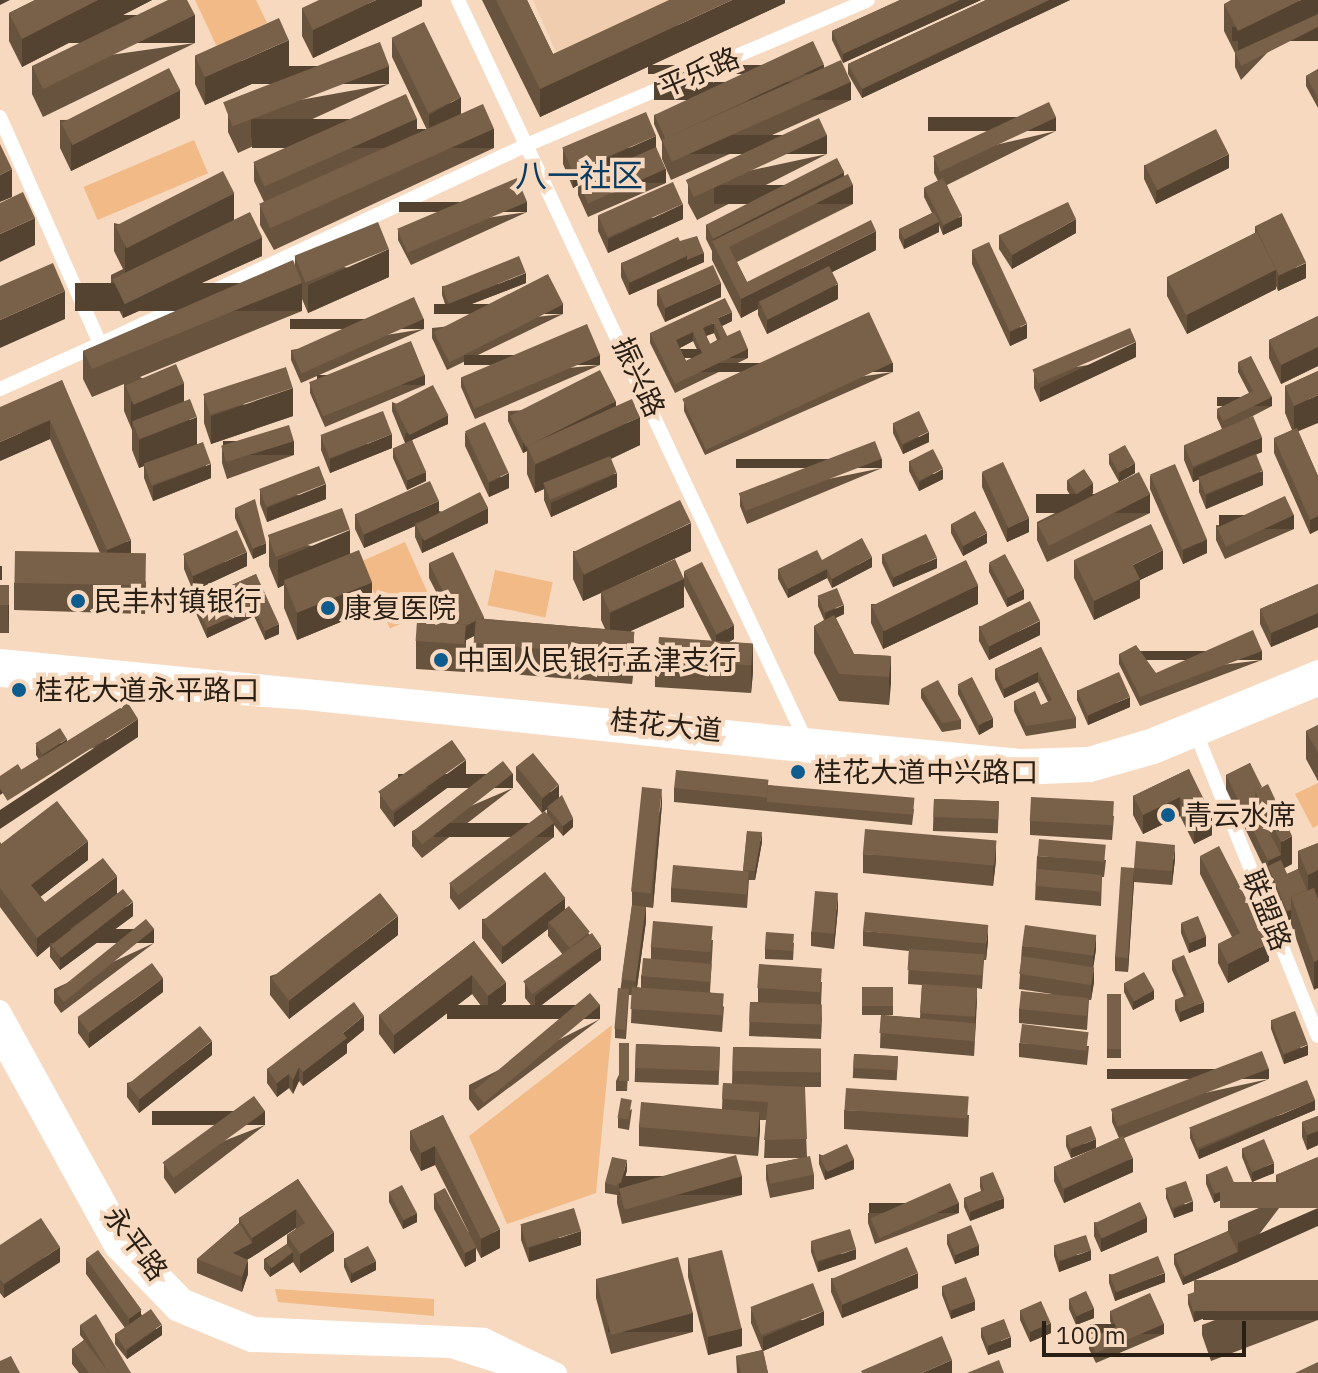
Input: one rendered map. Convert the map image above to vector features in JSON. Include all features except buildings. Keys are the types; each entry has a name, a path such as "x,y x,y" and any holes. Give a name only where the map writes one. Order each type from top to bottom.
{"main road":[{"name":"桂花大道","path":"0,659 1020,775 1090,772 1198,738 1318,686"},
{"name":"桂花大道","path":"0,677 307,700 810,749 1020,759 1088,757 1192,724 1318,670"},
{"name":"永平路","path":"0,1010 127,1240 184,1299 254,1327 484,1338 557,1373"},
{"name":"永平路","path":"0,1040 115,1248 176,1311 251,1342 451,1348 530,1373"}],"street":[{"name":"振兴路","path":"458,0 529,144 810,749"},
{"name":"平乐路","path":"0,389 529,144 868,0"},
{"path":"0,117 100,344"},
{"name":"联盟路","path":"1198,738 1318,1036"}],"shaded area":[{"path":"195,0 256,0 267,23 217,47"},
{"path":"533,0 700,0 561,63"},
{"path":"194,140 208,173 98,220 84,187"},
{"path":"405,542 435,609 390,629 360,562"},
{"path":"495,570 553,582 545,617 488,605"},
{"path":"1318,783 1318,825 1313,828 1295,794"},
{"path":"612,1025 596,1193 507,1224 469,1136"},
{"path":"275,1289 434,1299 434,1316 278,1302"}],"place":[{"name":"民丰村镇银行","path":"78,601"},
{"name":"康复医院","path":"328,608"},
{"name":"中国人民银行孟津支行","path":"441,660"},
{"name":"桂花大道永平路口","path":"19,690"},
{"name":"桂花大道中兴路口","path":"798,772"},
{"name":"青云水席","path":"1168,815"}],"district":[{"name":"八一社区","path":"579,175"}]}
